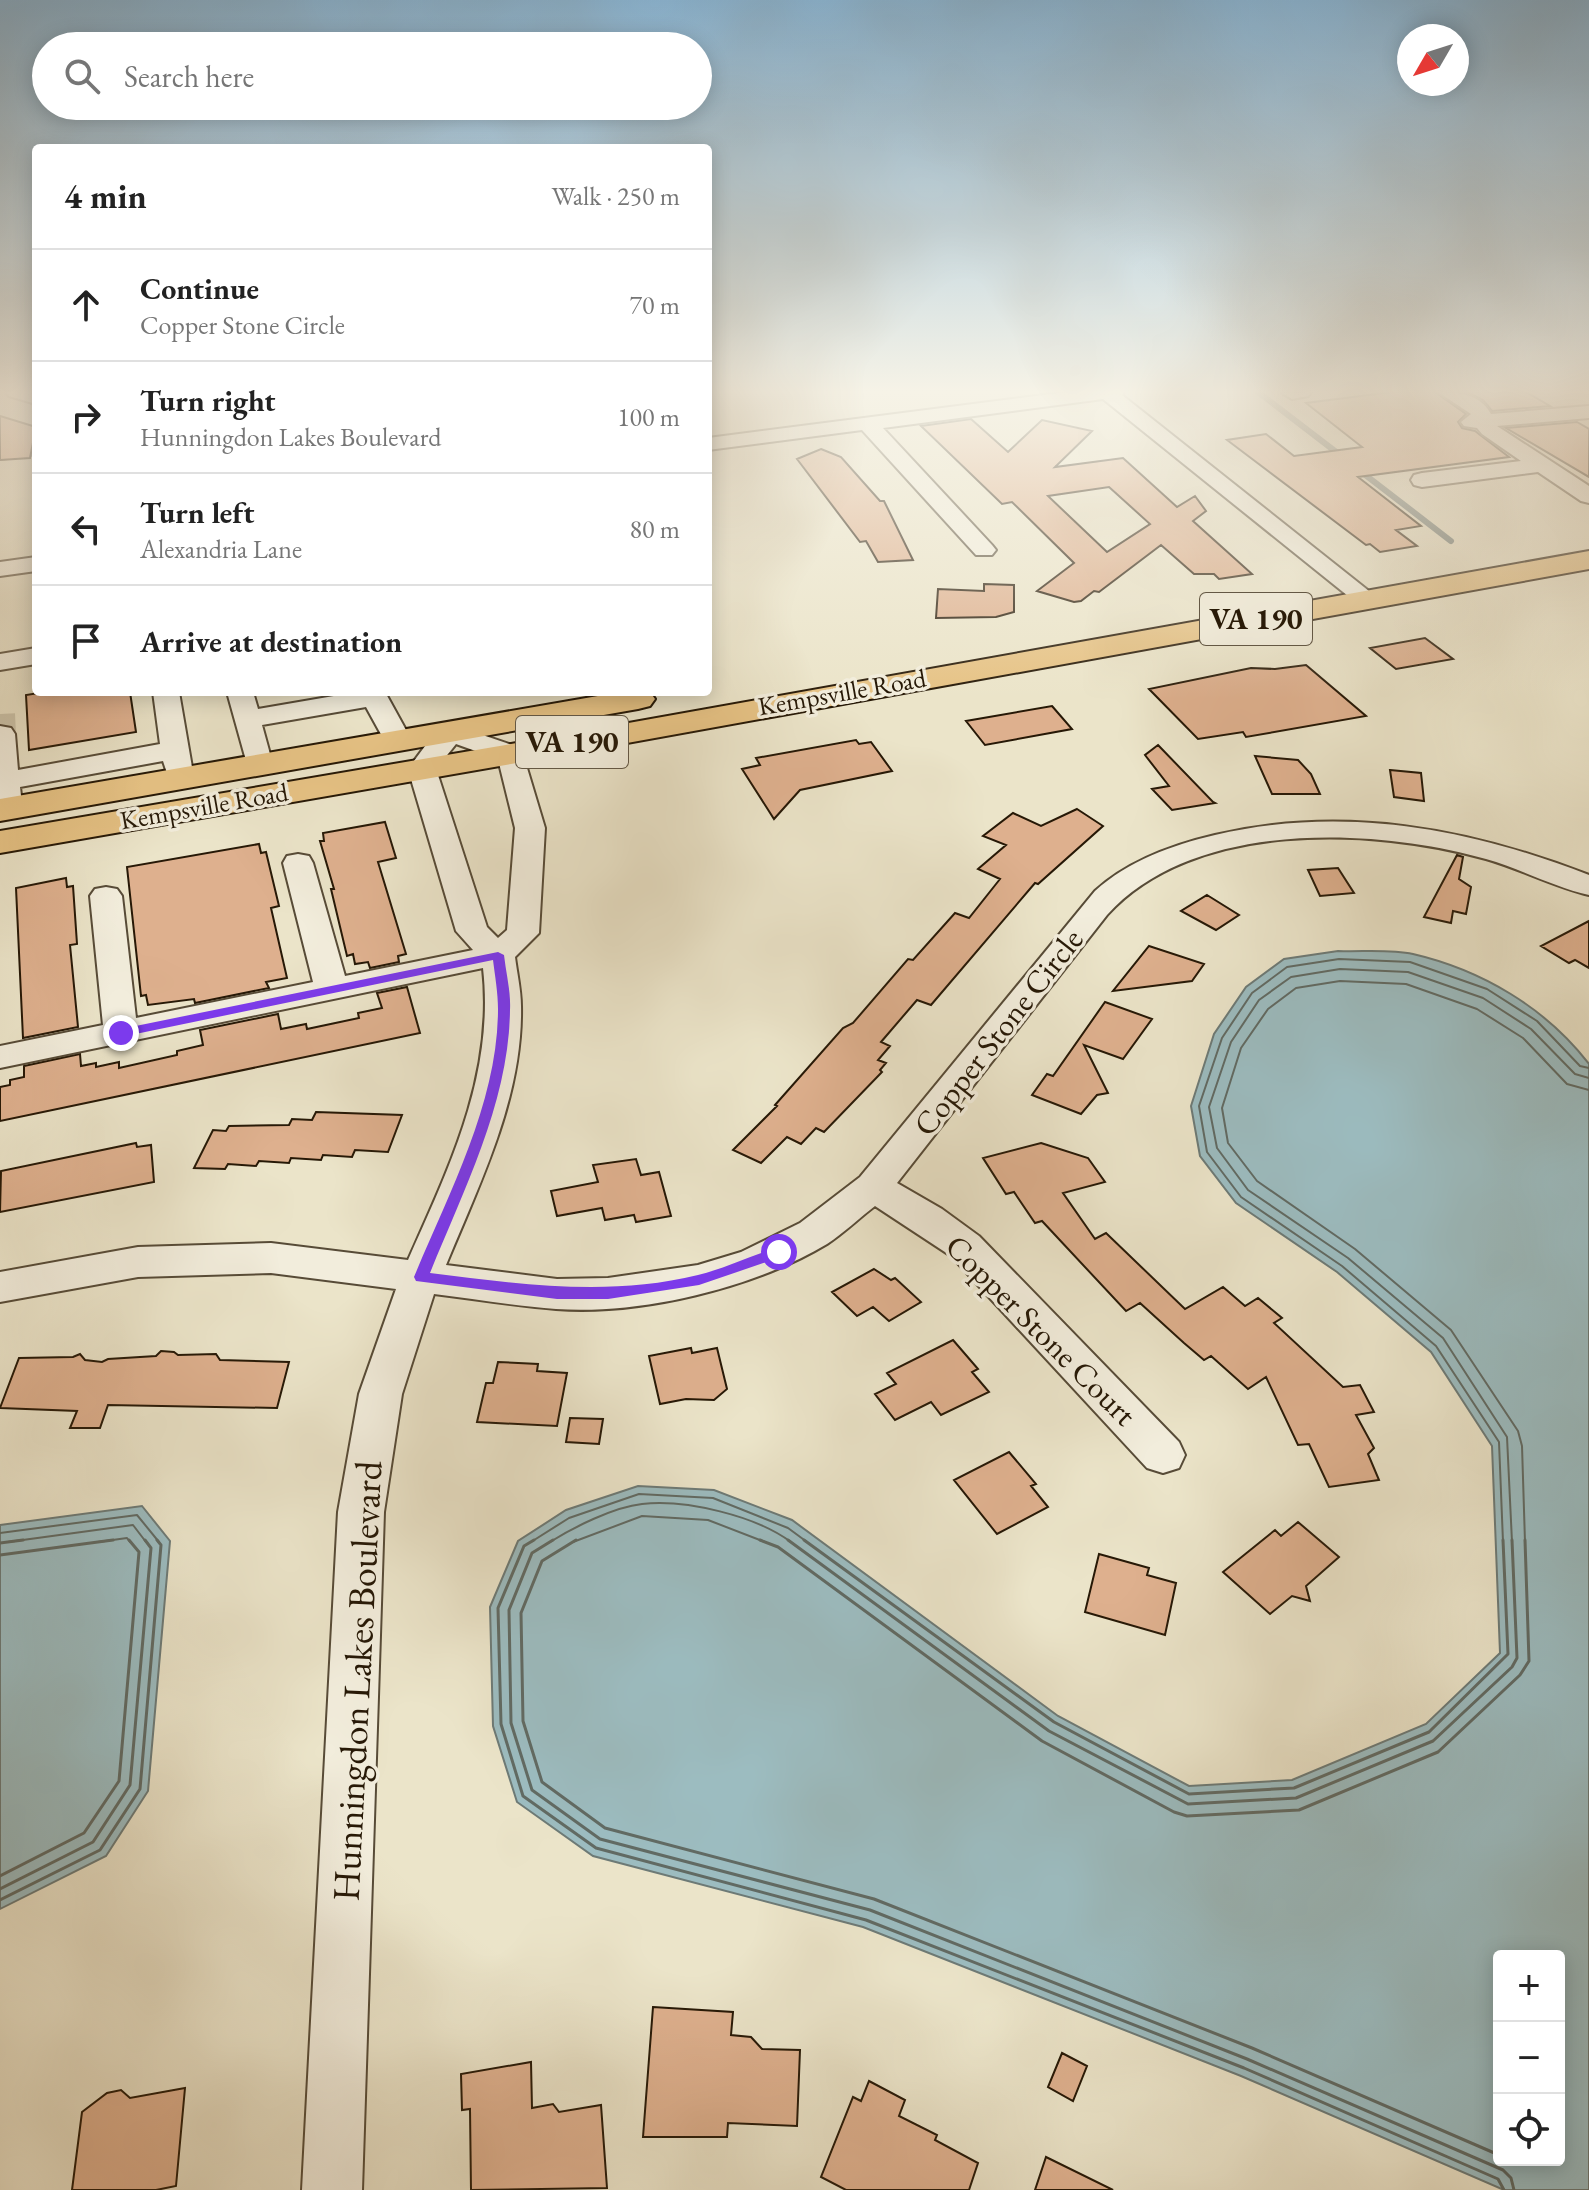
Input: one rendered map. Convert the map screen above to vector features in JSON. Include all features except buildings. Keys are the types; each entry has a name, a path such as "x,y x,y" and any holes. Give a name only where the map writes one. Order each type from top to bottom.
{"main road":[{"name":"VA 190","path":"1032,631 1589,535"},
{"name":"Kempsville Road","path":"3,810 422,769 1589,560"},
{"name":"Kempsville Road","path":"3,810 178,764 259,765 656,696"}],"street":[{"path":"933,494 984,550"},
{"path":"1235,494 1367,599"},
{"path":"0,569 32,565"},
{"path":"0,662 32,657"},
{"path":"167,696 178,764"},
{"path":"241,696 259,765"},
{"path":"247,719 375,697 398,741"},
{"path":"0,1057 498,955 523,933 530,828 511,754 450,732 422,769 472,931 498,955"},
{"path":"1,734 3,810"},
{"name":"Copper Stone Circle","path":"0,1287 138,1262 271,1258 557,1294 608,1293 699,1280 779,1252 814,1233 873,1187 1081,925 1111,893 1139,874 1181,854 1230,839 1279,832 1365,830 1476,847 1527,862 1589,886"},
{"path":"298,863 332,990"},
{"path":"106,896 121,1033"},
{"name":"Hunningdon Lakes Boulevard","path":"332,2190 361,1512 369,1451 390,1356 480,1134 498,1067 504,1009 498,955"},
{"name":"Copper Stone Court","path":"873,1187 928,1219 965,1246 1163,1455"}],"water":[{"path":"1338,951 1413,954 1464,970 1511,994 1553,1025 1589,1064 1589,2190 1504,2190 1241,2076 863,1927 593,1856 517,1802 493,1726 490,1607 518,1541 566,1510 638,1486 714,1490 792,1520 1058,1716 1189,1786 1292,1780 1426,1724 1500,1653 1492,1446 1431,1352 1337,1272 1236,1203 1200,1156 1191,1106 1214,1034 1246,987 1284,959"},
{"path":"142,1506 170,1541 148,1791 106,1856 0,1909 0,1525"}],"waterway":[{"path":"1390,494 1451,541"}],"tunnel":[{"path":"0,714 1,734"}],"route":[{"path":"121,1033 498,955 504,1009 498,1067 480,1134 421,1277 557,1294 608,1293 699,1280 779,1252"}]}
